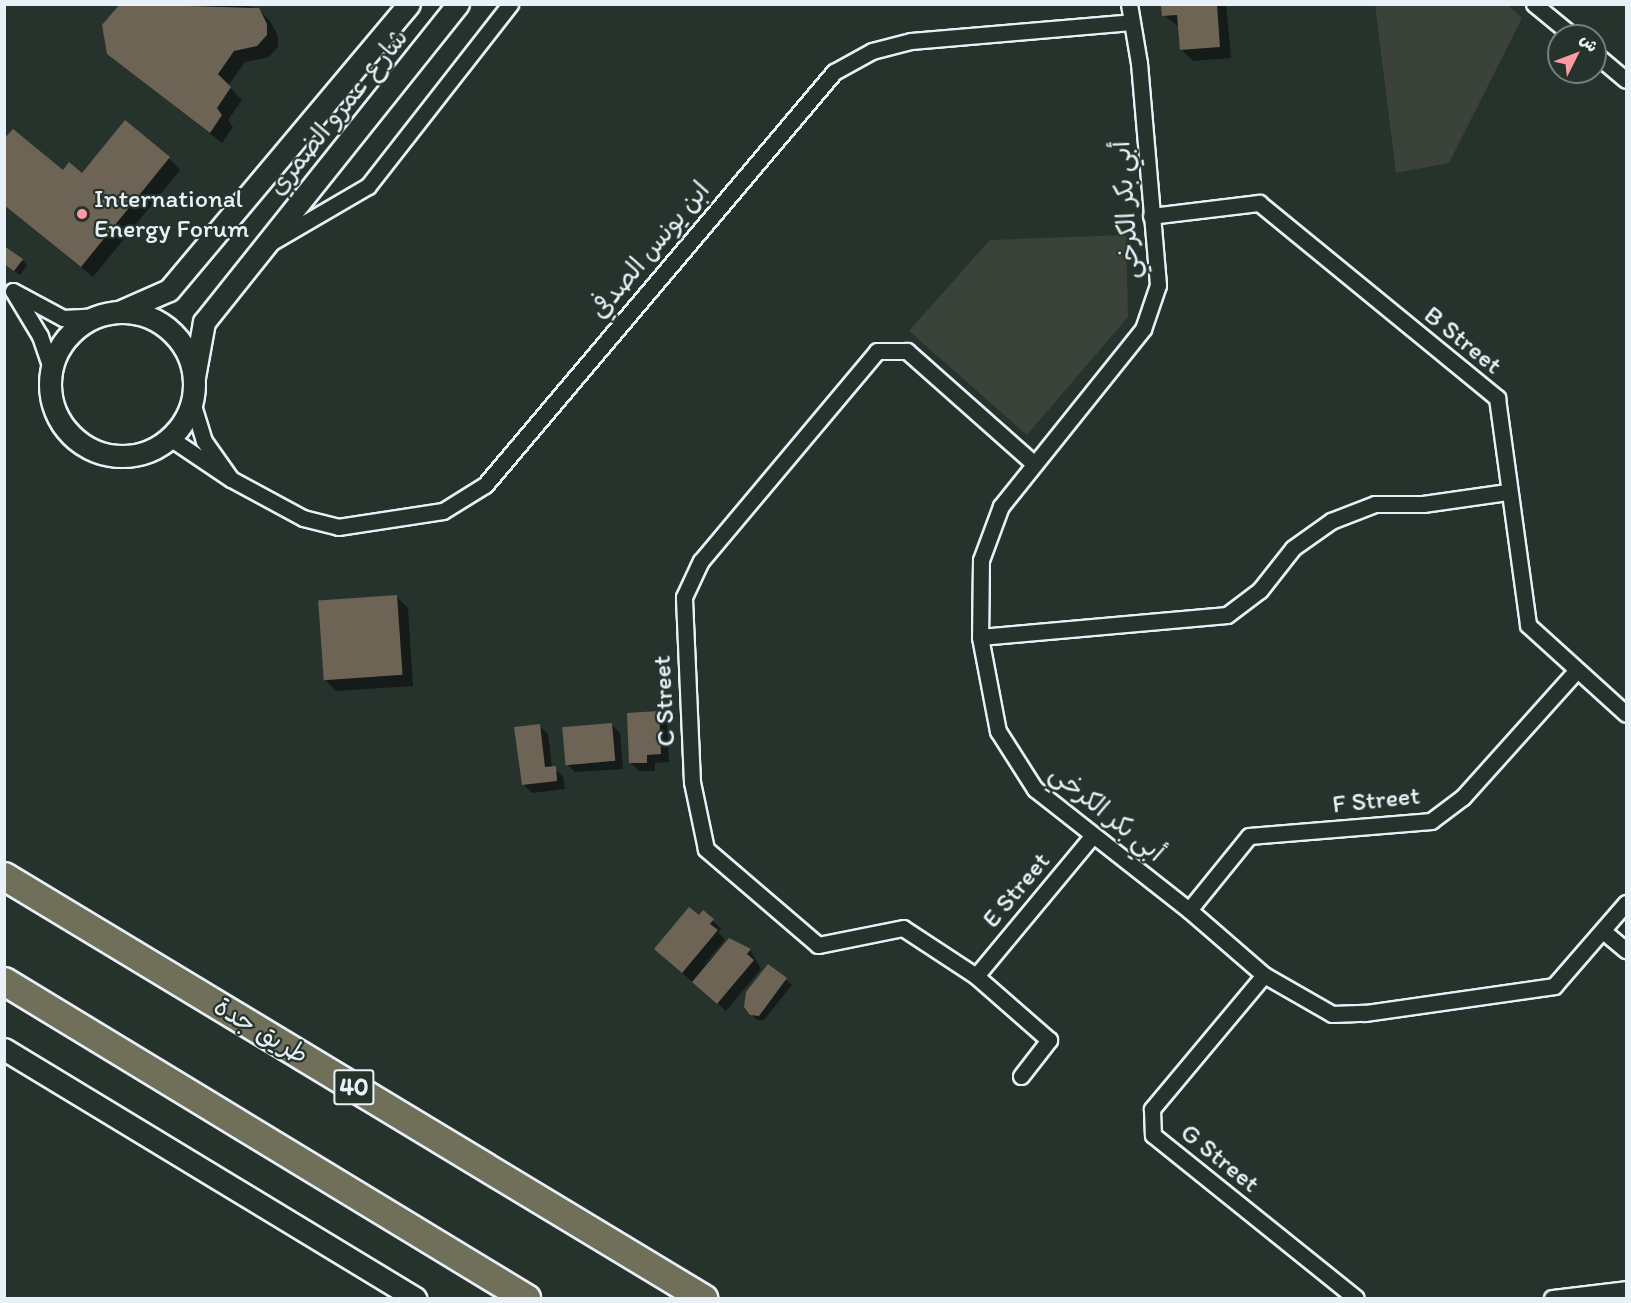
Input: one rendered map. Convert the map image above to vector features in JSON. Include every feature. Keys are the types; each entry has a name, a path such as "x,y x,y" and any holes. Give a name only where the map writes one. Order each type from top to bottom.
{"highway":[{"name":"طريق جدة","path":"4,876 703,1299"},
{"path":"4,981 526,1299"}],"street":[{"name":"شارع عمرو الضمري","path":"121,311 169,290 409,4"},
{"name":"شارع عمرو الضمري","path":"194,377 204,322 458,4"},
{"path":"267,245 368,186 510,4"},
{"name":"أبي بكر الكرخي","path":"1129,4 1138,63 1158,285 1143,329 1033,463 1001,506 981,560 980,637 998,731 1035,789 1189,909 1264,975 1332,1014 1377,1012 1554,986 1626,903"},
{"path":"1534,4 1558,24"},
{"name":"ابن يونس الصدفي","path":"170,438 231,479 303,518 338,527 443,511 485,485 834,72 872,51 910,41 1131,22"},
{"path":"1607,64 1626,80"},
{"name":"B Street","path":"1152,216 1259,203 1497,398 1507,492 1528,625 1626,714"},
{"path":"9,287 63,318 96,316 121,311 142,315 162,324 178,338 189,356 194,377 192,402 184,422 170,438 151,450 129,456 107,455 86,446 68,432 56,413 50,391 51,368 40,336 9,287"},
{"path":"51,368 68,337 96,316"},
{"name":"C Street","path":"1021,1077 1049,1040 976,976 903,928 818,945 706,849 692,782 684,597 701,561 877,351 907,351 1033,463"},
{"path":"192,402 204,441 231,479"},
{"path":"980,637 1227,615 1260,590 1293,548 1331,521 1375,504 1423,504 1507,492"},
{"name":"F Street","path":"1189,909 1249,836 1431,821 1463,797 1576,671"},
{"name":"E Street","path":"976,976 1093,835"},
{"path":"1603,931 1626,950"},
{"name":"G Street","path":"1264,975 1152,1109 1153,1135 1356,1299"},
{"path":"4,1049 415,1299"},
{"path":"1552,1299 1595,1296 1626,1289"}],"shaded area":[{"path":"1375,5 1508,5 1522,18 1449,163 1396,173"},
{"path":"1126,235 1128,317 1027,435 909,331 990,240"}],"building":[{"path":"120,4 259,8 267,24 267,35 257,46 234,51 218,74 231,87 217,108 222,115 210,133 107,54 102,25"},
{"path":"1161,4 1217,4 1220,47 1180,50 1177,15 1162,16"},
{"path":"125,120 170,157 81,267 4,205 4,139 13,129 63,170 69,162 82,173"},
{"path":"4,246 23,259 14,271 4,264"},
{"path":"397,595 403,675 324,680 318,601"},
{"path":"659,711 661,754 647,755 647,763 629,763 627,713"},
{"path":"612,723 615,761 566,765 562,727"},
{"path":"540,724 545,767 556,766 557,781 522,785 514,727"},
{"path":"689,907 699,915 703,910 714,919 710,924 718,930 682,973 654,949"},
{"path":"729,938 751,949 747,954 754,960 717,1004 692,982"},
{"path":"768,964 787,978 759,1016 750,1015 744,1007 746,992"}],"place":[{"name":"International Energy Forum","path":"82,214"}]}
